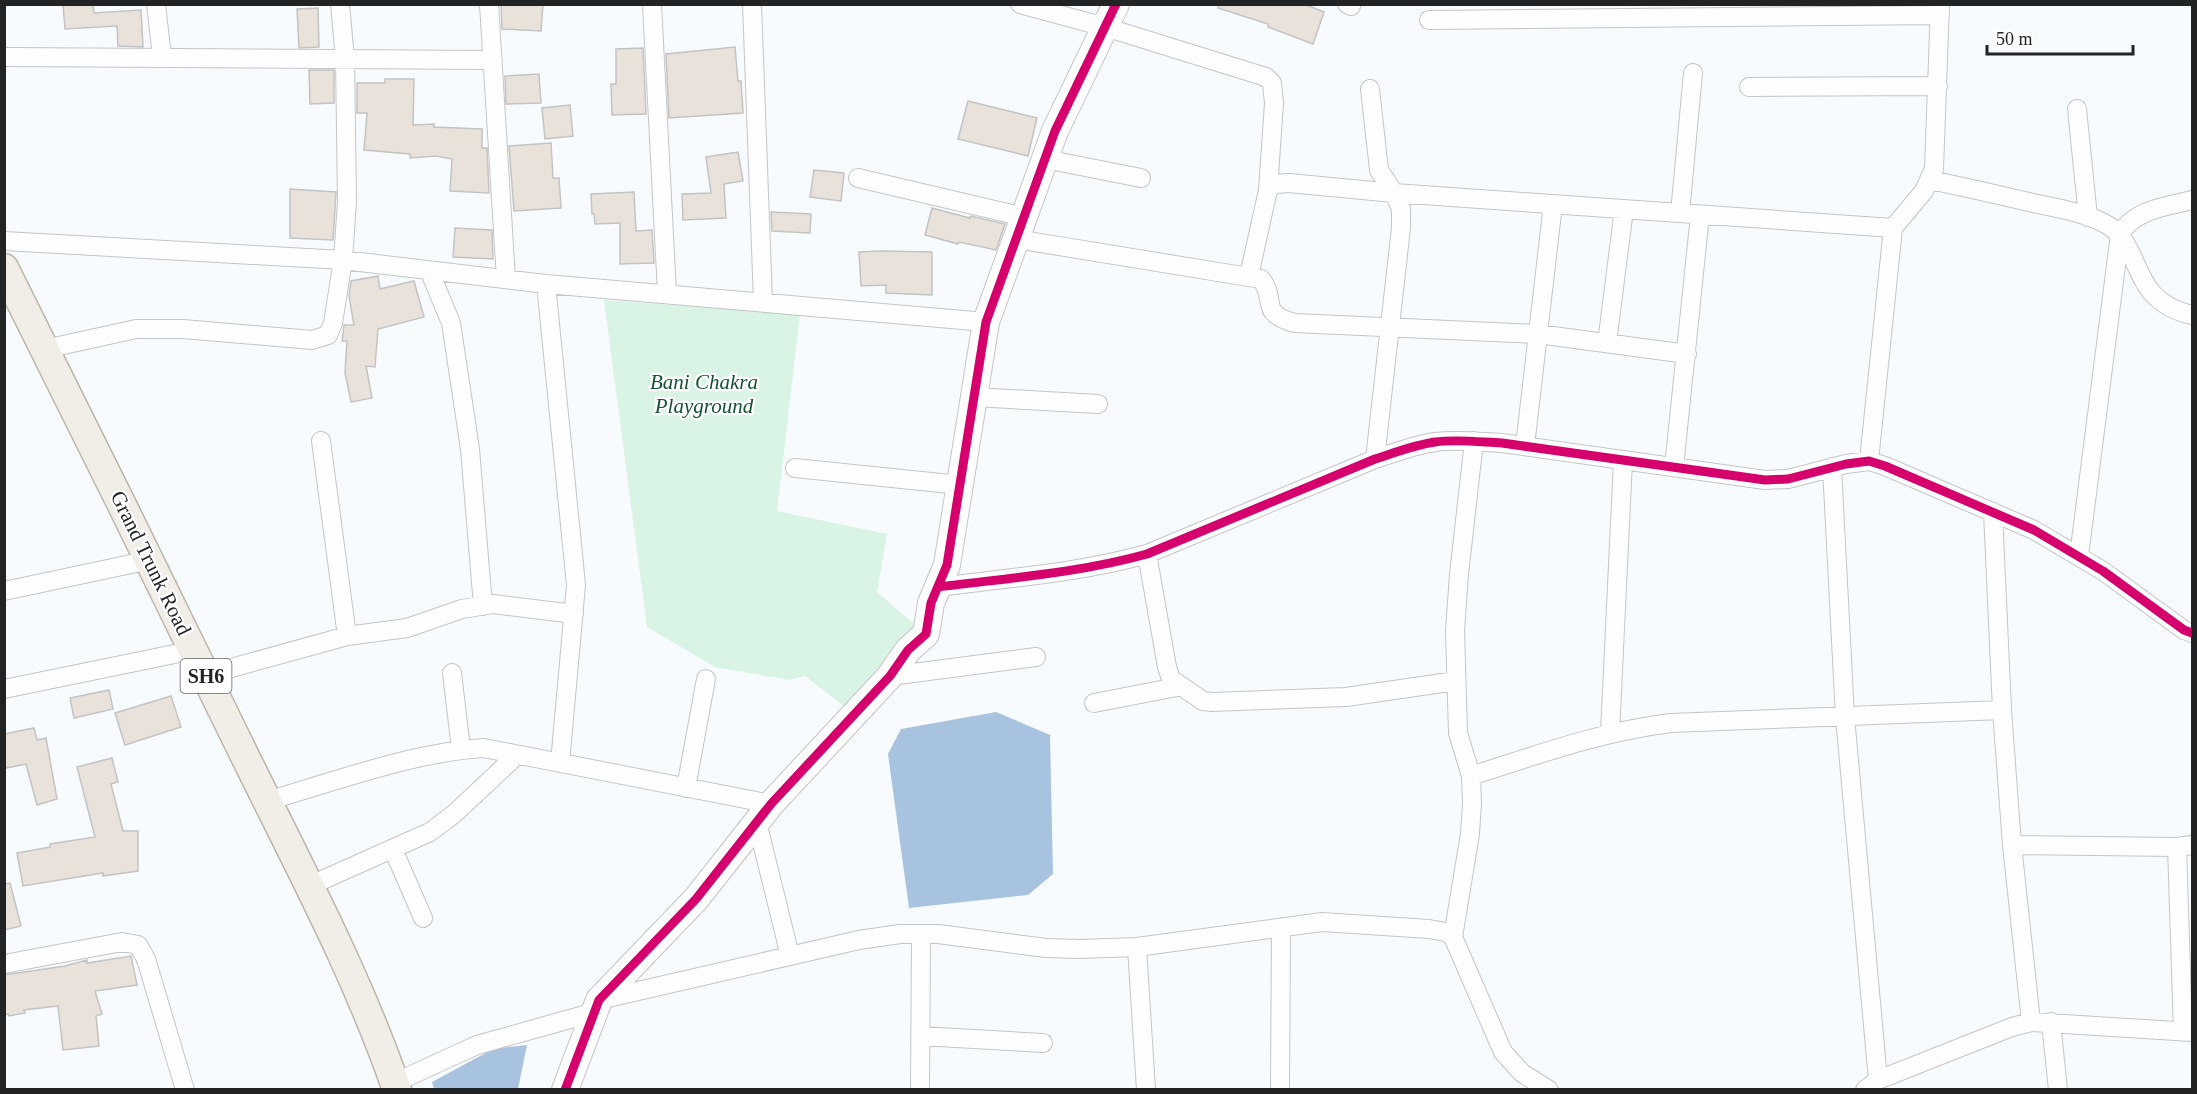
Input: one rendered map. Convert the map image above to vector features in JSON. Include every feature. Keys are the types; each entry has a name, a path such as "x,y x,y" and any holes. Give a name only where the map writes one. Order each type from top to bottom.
{"main road":[{"name":"Grand Trunk Road","path":"4,268 309,885 362,1000 396,1086"}],"street":[{"path":"156,4 162,57"},
{"path":"45,348 136,329 183,329 312,340 328,335 333,323 343,260 346,201 345,59 340,4"},
{"path":"489,4 506,279"},
{"path":"652,4 667,293"},
{"path":"752,4 764,302"},
{"path":"1020,4 1111,16 1266,77 1272,83 1274,103 1268,190 1249,276"},
{"path":"1430,20 1495,12 1940,10 1934,170 1924,191 1908,213 1893,228 1869,461"},
{"path":"565,1089 597,1006 696,899 764,813 890,676 908,650 926,634 931,603 947,565 986,322 1055,131 1111,16"},
{"path":"4,57 493,60"},
{"path":"1680,213 1693,73"},
{"path":"1749,87 1938,86"},
{"path":"1370,89 1379,170 1401,209 1401,228 1375,459"},
{"path":"2077,109 2088,217"},
{"path":"1045,159 1141,178"},
{"path":"858,178 1020,228 1261,279 1268,287 1271,309 1279,319 1295,324 1390,326 1538,334 1688,354"},
{"path":"1929,180 2063,210 2104,224 2120,234 2145,285 2158,301 2179,312 2193,315"},
{"path":"1268,190 1275,184 1289,183 1394,193 1893,228"},
{"path":"2079,556 2120,234 2126,224 2136,217 2193,200"},
{"path":"1525,446 1553,204"},
{"path":"1607,343 1624,209"},
{"path":"1674,467 1688,354 1700,215"},
{"path":"4,241 343,260 546,284 986,322"},
{"path":"429,270 451,322 470,450 483,606"},
{"path":"546,284 576,585 560,763"},
{"path":"974,397 1098,404"},
{"path":"321,441 347,636"},
{"path":"938,587 1090,567 1147,554 1409,447 1434,442 1474,441 1766,480 1788,479 1832,467 1869,461 1906,474 2034,530 2103,571 2184,630 2193,633"},
{"path":"1453,937 1470,834 1471,776 1458,733 1456,604 1474,441"},
{"path":"1610,733 1623,460"},
{"path":"1832,467 1845,717 1871,1085 2012,1027 2031,1022 2188,1032 2185,846 2012,845"},
{"path":"795,468 960,485"},
{"path":"1993,512 2002,710 2012,845 2031,1022"},
{"path":"1147,554 1171,680 1203,701 1346,698 1456,681"},
{"path":"4,591 150,560"},
{"path":"4,689 200,663 347,636 407,628 462,609 493,604 574,614"},
{"path":"890,676 1036,657"},
{"path":"452,673 461,749"},
{"path":"686,788 706,679"},
{"path":"1094,703 1182,686"},
{"path":"1471,776 1585,739 1671,723 2002,710"},
{"path":"267,801 416,758 461,749 484,748 686,788 764,813"},
{"path":"309,885 430,832 454,814 518,755"},
{"path":"764,813 790,956"},
{"path":"393,849 423,918"},
{"path":"396,1086 477,1045 597,1006 859,940 900,934 938,934 1046,948 1137,947 1322,922 1438,930 1453,937 1503,1052 1522,1073 1549,1089"},
{"path":"1280,1089 1281,929"},
{"path":"920,1089 921,934"},
{"path":"4,964 122,942 138,945 146,959 185,1089"},
{"path":"1137,947 1146,1089"},
{"path":"2051,1022 2058,1089"},
{"path":"920,1036 1043,1043"}],"green space":[{"name":"Bani Chakra Playground","path":"604,300 800,314 777,511 887,534 877,592 926,634 876,669 854,714 805,676 789,680 715,667 647,627"}],"water":[{"path":"996,712 1050,735 1053,874 1028,895 909,908 888,754 901,729"},
{"path":"527,1045 518,1089 434,1089 432,1082 493,1049"}],"building":[{"path":"63,4 93,4 94,13 141,10 143,47 118,46 117,26 65,29"},
{"path":"501,4 543,4 541,31 502,29"},
{"path":"1218,4 1304,4 1324,12 1313,44 1268,27 1268,24 1218,8"},
{"path":"318,8 319,47 299,48 297,9"},
{"path":"735,47 738,81 741,81 743,113 669,118 666,54"},
{"path":"643,48 646,114 612,115 611,84 616,84 616,49"},
{"path":"309,70 334,70 334,103 310,104"},
{"path":"539,74 541,103 506,104 505,76"},
{"path":"385,79 414,79 413,125 434,124 434,127 482,129 482,148 487,148 489,193 450,191 452,159 436,156 410,158 410,154 364,150 367,113 357,113 357,83 385,83"},
{"path":"968,101 1037,118 1028,156 958,139"},
{"path":"570,105 573,136 545,139 542,108"},
{"path":"551,143 553,178 559,178 561,208 514,211 509,146"},
{"path":"738,152 743,181 724,184 726,218 683,220 682,194 711,193 706,157"},
{"path":"814,170 844,173 841,201 810,197"},
{"path":"290,189 336,192 333,240 290,238"},
{"path":"634,192 636,231 652,230 654,263 620,264 620,223 595,224 594,214 592,214 591,194"},
{"path":"932,208 1005,224 996,250 959,242 958,244 925,235"},
{"path":"771,212 811,214 810,233 772,231"},
{"path":"455,228 492,230 493,259 453,257"},
{"path":"859,252 932,252 932,295 886,293 886,285 861,286"},
{"path":"378,276 380,289 414,281 424,317 378,329 375,367 366,366 372,398 351,402 345,373 347,341 342,341 344,325 354,325 349,296 351,281"},
{"path":"109,690 113,709 74,718 70,698"},
{"path":"171,696 181,727 125,745 115,713"},
{"path":"34,728 37,740 46,738 57,799 37,805 26,764 6,768 4,760 4,734"},
{"path":"112,758 118,782 111,784 123,831 138,831 138,871 103,876 103,873 23,886 17,853 50,847 50,844 95,837 77,767"},
{"path":"10,883 21,926 4,930 4,884"},
{"path":"131,956 137,985 95,991 102,1014 96,1016 99,1046 63,1050 58,1006 24,1010 25,1013 9,1016 4,1015 4,975 65,966 87,960 87,963"}],"cycle path":[{"path":"565,1090 599,1000 696,899 771,804 890,676 908,650 926,634 931,603 947,565 986,322 1055,131 1116,4"},
{"path":"938,587 1096,566 1147,554 1375,459 1427,443 1468,441 1502,443 1765,480 1788,479 1846,464 1869,461 2034,530 2103,571 2184,630 2192,633"}]}
